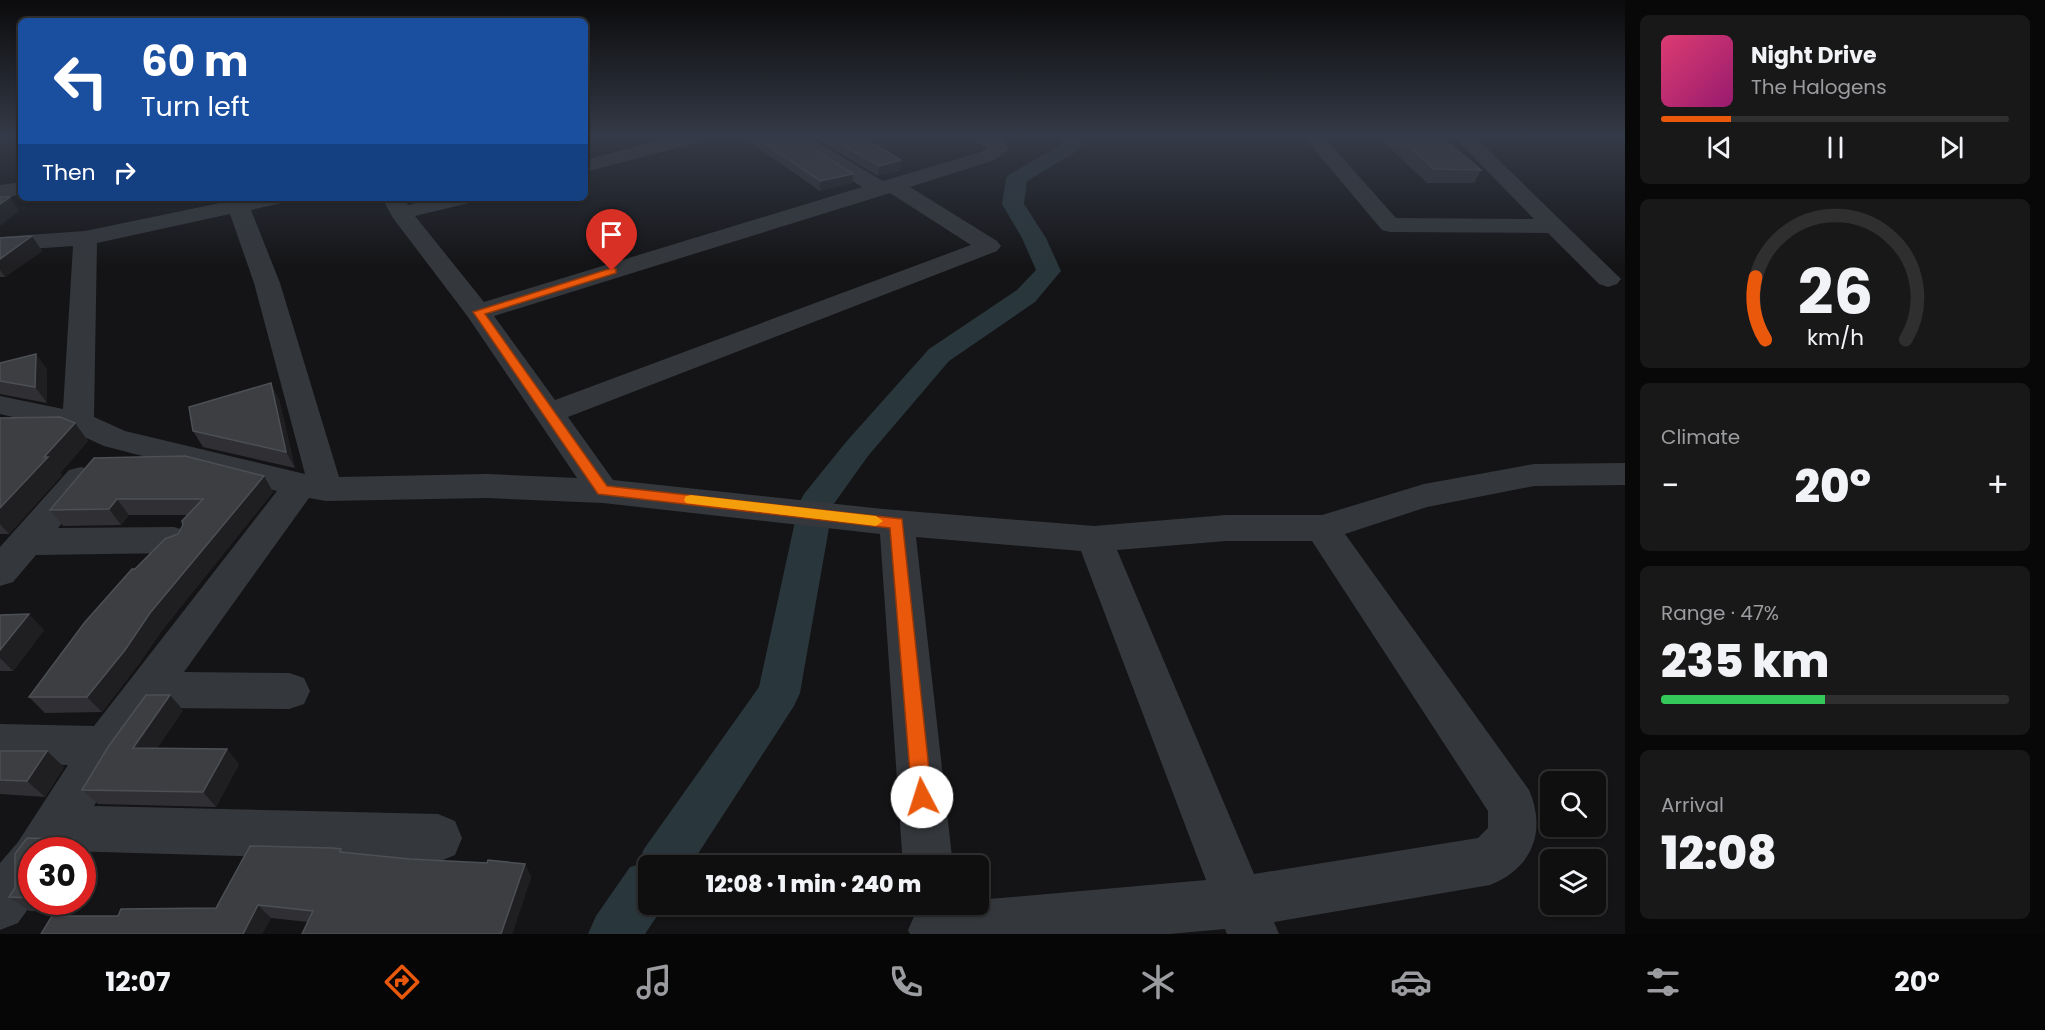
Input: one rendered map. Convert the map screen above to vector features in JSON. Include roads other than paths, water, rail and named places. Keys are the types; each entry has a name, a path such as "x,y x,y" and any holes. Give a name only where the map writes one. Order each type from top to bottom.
{"street":[{"path":"550,413 989,246 872,180"},
{"path":"478,312 910,180"},
{"path":"1350,180 1390,225 1552,226"},
{"path":"1506,180 1608,279"},
{"path":"0,192 18,189"},
{"path":"397,206 437,201"},
{"path":"0,244 85,238 237,202 267,283 313,487"},
{"path":"397,206 478,312 603,491"},
{"path":"78,422 85,238"},
{"path":"0,405 78,422 115,439 313,487 488,486 603,491 890,523 1094,539 1226,528 1322,528 1424,496 1534,475 1625,474"},
{"path":"0,572 115,439"},
{"path":"48,837 105,746 147,690 313,487"},
{"path":"890,523 927,855"},
{"path":"934,923 1246,918 1490,861 1512,838 1512,806 1322,528"},
{"path":"1094,539 1246,918"},
{"path":"26,542 174,540"},
{"path":"147,690 289,691"},
{"path":"0,744 105,746"},
{"path":"96,846 438,838"},
{"path":"0,905 18,880"}],"waterway":[{"path":"669,855 779,693 816,503 857,449 939,355 1026,296 1049,271 1034,238 1013,204 1017,180"},
{"path":"614,934 638,899"}]}
